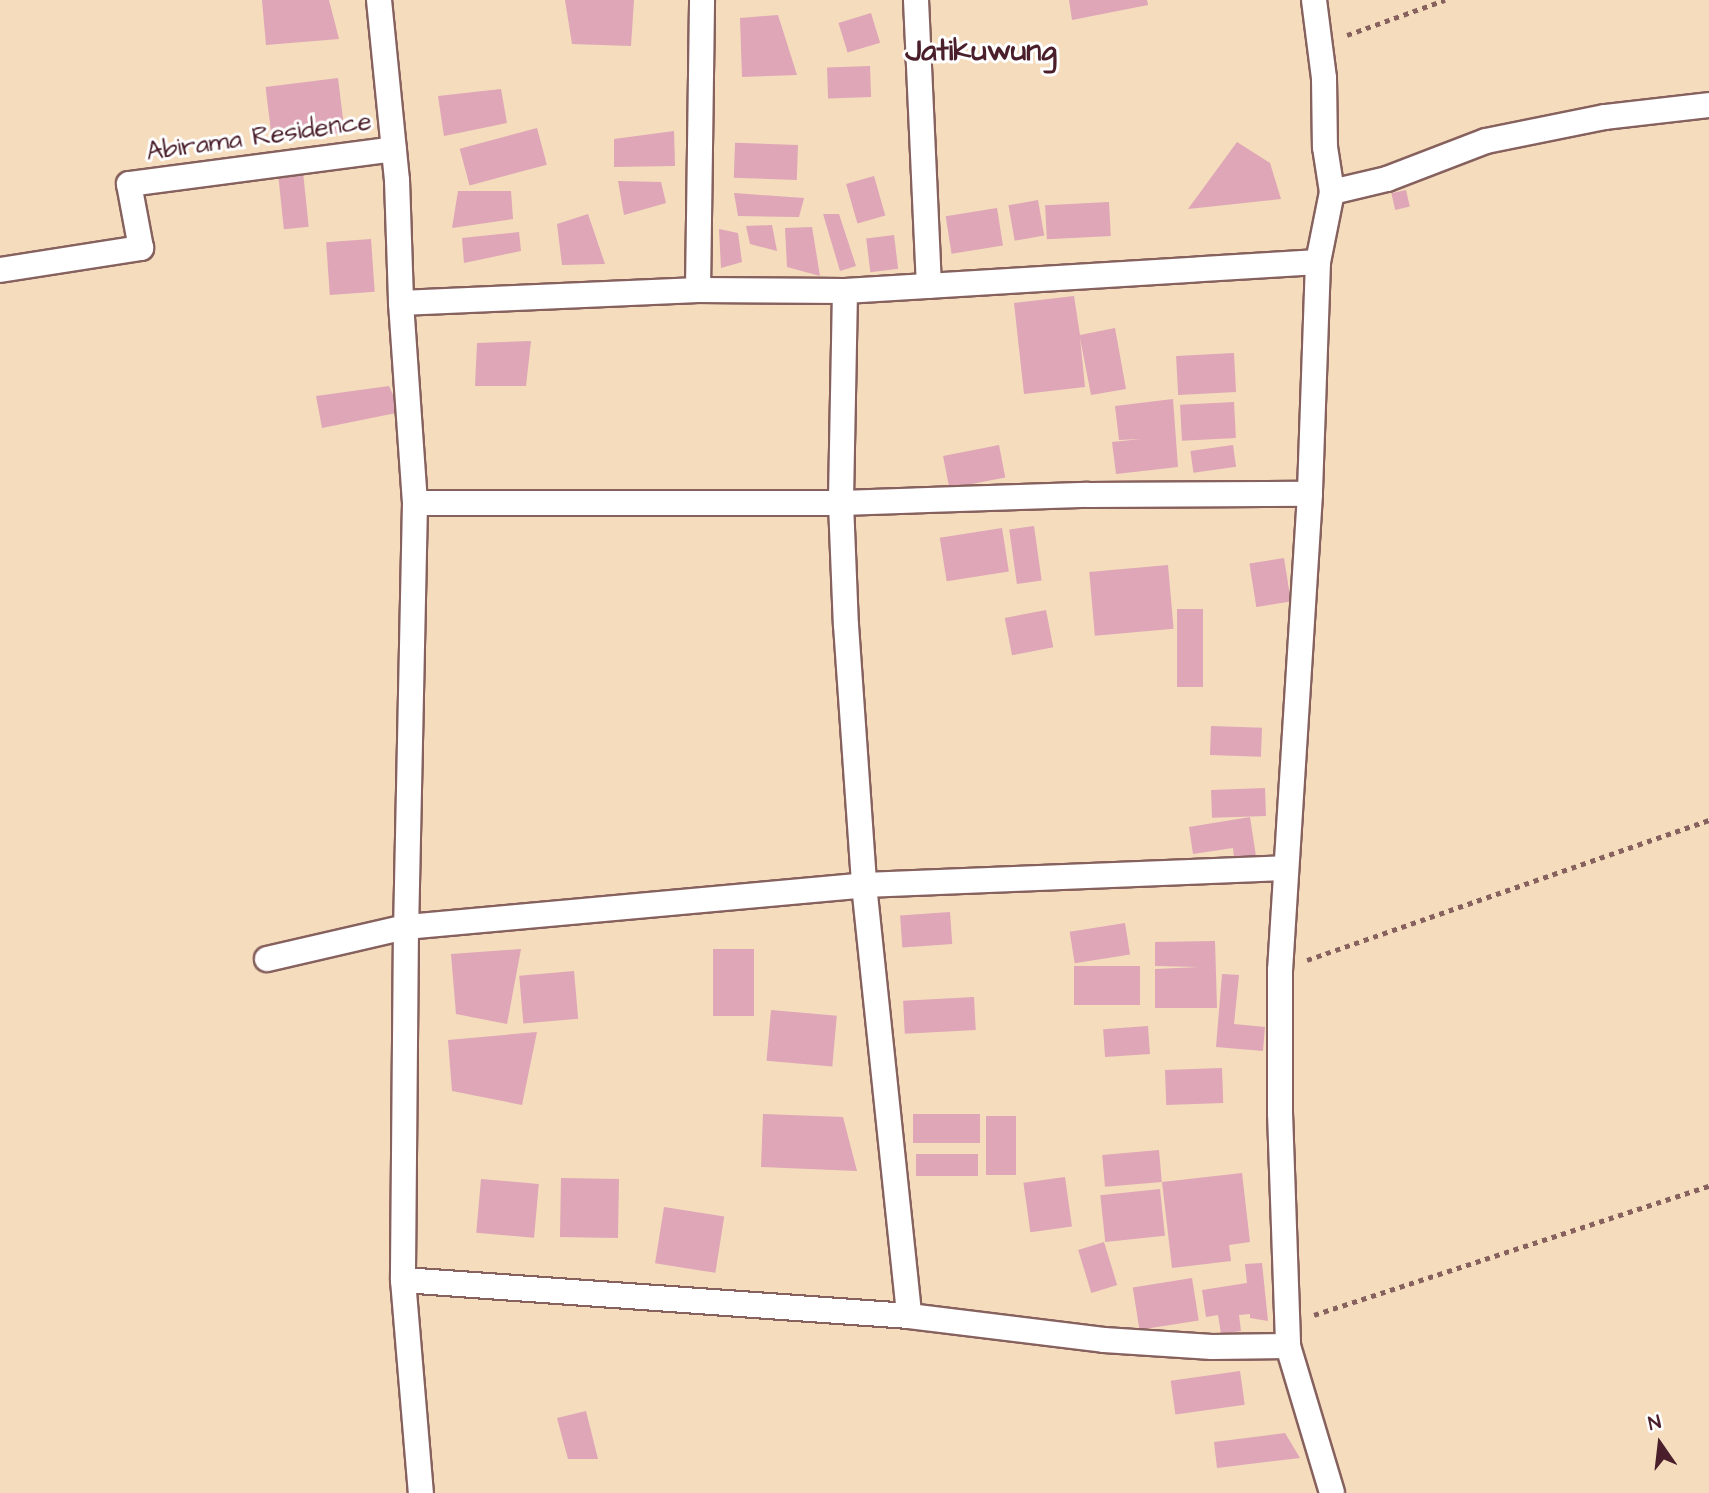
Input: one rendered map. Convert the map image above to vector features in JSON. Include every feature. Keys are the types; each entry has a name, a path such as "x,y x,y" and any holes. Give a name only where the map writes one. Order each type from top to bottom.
{"street":[{"path":"379,0 394,149 401,303 415,503 406,927 403,1280 421,1493"},
{"path":"698,290 702,0"},
{"path":"916,0 929,286"},
{"path":"1314,0 1324,78 1325,147 1332,192 1318,262 1310,494 1280,970 1280,1113 1287,1335 1332,1493"},
{"path":"1332,192 1387,179 1486,141 1605,117 1709,105"},
{"name":"Abirama Residence","path":"0,270 141,248 129,184 394,149"},
{"path":"401,303 698,290 845,291 1318,262"},
{"path":"845,291 841,503 864,885 909,1316"},
{"path":"415,503 841,503 1088,495 1310,494"},
{"path":"267,959 406,927 864,885 1286,868"},
{"path":"403,1280 909,1316 1104,1340 1212,1346 1287,1335"}],"path":[{"path":"1320,45 1445,0"},
{"path":"1280,970 1709,820"},
{"path":"1287,1335 1709,1186"}],"building":[{"path":"262,0 329,0 339,39 266,45"},
{"path":"565,0 634,0 631,46 572,44"},
{"path":"1069,0 1147,0 1148,5 1072,20"},
{"path":"871,13 880,43 848,53 838,23"},
{"path":"778,15 797,75 742,77 740,18"},
{"path":"870,66 871,97 828,98 827,68"},
{"path":"338,78 345,133 272,141 266,87"},
{"path":"501,89 507,123 444,136 438,96"},
{"path":"537,128 547,165 470,185 460,149"},
{"path":"674,131 675,166 614,167 614,139"},
{"path":"1237,142 1270,163 1281,199 1188,209"},
{"path":"735,143 798,145 797,180 734,178"},
{"path":"303,172 309,227 284,229 278,175"},
{"path":"874,176 885,215 857,223 846,184"},
{"path":"618,181 661,182 666,203 624,215"},
{"path":"1406,190 1410,207 1395,210 1391,193"},
{"path":"458,191 511,191 513,219 452,228"},
{"path":"734,193 804,198 799,217 738,216"},
{"path":"1038,200 1044,235 1015,241 1008,205"},
{"path":"1109,202 1111,236 1047,239 1045,205"},
{"path":"997,208 1003,246 952,254 946,216"},
{"path":"588,214 605,264 562,265 557,224"},
{"path":"823,214 839,214 856,266 840,271"},
{"path":"772,225 777,251 750,244 746,226"},
{"path":"812,227 820,276 787,267 785,228"},
{"path":"719,229 738,233 742,262 721,268"},
{"path":"519,232 521,251 464,263 462,238"},
{"path":"894,235 898,269 870,272 866,238"},
{"path":"371,239 375,292 330,295 326,242"},
{"path":"1074,296 1080,335 1115,328 1126,389 1091,395 1080,338 1085,387 1024,394 1014,303"},
{"path":"531,341 526,386 475,386 477,343"},
{"path":"1234,353 1236,392 1178,395 1176,356"},
{"path":"389,386 401,412 322,428 316,396"},
{"path":"1173,399 1178,467 1116,474 1112,442 1141,439 1119,440 1115,406"},
{"path":"1234,402 1236,438 1182,441 1180,405"},
{"path":"999,445 1005,477 949,488 943,456"},
{"path":"1233,445 1236,467 1193,473 1190,451"},
{"path":"1034,526 1042,580 1017,584 1009,529"},
{"path":"1002,528 1009,571 947,581 940,538"},
{"path":"1284,558 1291,601 1256,607 1249,563"},
{"path":"1168,565 1174,629 1095,636 1089,572"},
{"path":"1177,609 1203,609 1203,687 1177,687"},
{"path":"1046,610 1053,647 1012,655 1005,618"},
{"path":"1211,726 1262,728 1261,757 1210,755"},
{"path":"1265,788 1266,816 1212,818 1211,790"},
{"path":"1250,817 1257,863 1235,867 1233,848 1193,854 1189,827"},
{"path":"950,912 952,944 902,947 900,915"},
{"path":"1125,923 1130,955 1075,963 1070,932"},
{"path":"1215,941 1217,1008 1155,1008 1155,969 1199,967 1155,966 1155,942"},
{"path":"521,949 507,1024 456,1014 451,954"},
{"path":"713,949 754,949 754,1016 713,1016"},
{"path":"1074,966 1140,966 1140,1005 1074,1005"},
{"path":"574,971 578,1019 523,1024 519,976"},
{"path":"1222,974 1239,975 1234,1024 1265,1027 1263,1051 1216,1047"},
{"path":"974,997 976,1030 905,1034 903,1001"},
{"path":"771,1010 837,1016 832,1067 767,1061"},
{"path":"1148,1026 1150,1054 1105,1057 1103,1029"},
{"path":"537,1032 522,1105 452,1091 448,1040"},
{"path":"1222,1068 1223,1103 1166,1105 1165,1070"},
{"path":"763,1114 843,1117 857,1171 761,1167"},
{"path":"913,1114 980,1114 980,1143 913,1143"},
{"path":"986,1116 1016,1116 1016,1175 986,1175"},
{"path":"1159,1150 1162,1182 1105,1187 1102,1155"},
{"path":"916,1154 978,1154 978,1176 916,1176"},
{"path":"1242,1173 1250,1242 1229,1245 1231,1261 1172,1268 1162,1182"},
{"path":"1065,1177 1072,1227 1030,1232 1023,1183"},
{"path":"561,1178 619,1179 618,1238 560,1237"},
{"path":"481,1179 539,1184 534,1238 476,1233"},
{"path":"1160,1189 1165,1236 1105,1242 1100,1195"},
{"path":"664,1207 724,1217 715,1273 655,1263"},
{"path":"1104,1242 1117,1285 1091,1293 1078,1250"},
{"path":"1262,1263 1268,1321 1250,1318 1250,1314 1239,1315 1241,1331 1221,1334 1218,1315 1206,1317 1202,1290 1247,1283 1245,1264"},
{"path":"1192,1278 1199,1320 1139,1330 1133,1287"},
{"path":"1240,1371 1245,1405 1175,1414 1171,1381"},
{"path":"586,1411 598,1459 568,1459 557,1418"},
{"path":"1285,1433 1300,1458 1217,1468 1214,1442"}],"district":[{"name":"Jatikuwung","path":"981,51"}]}
